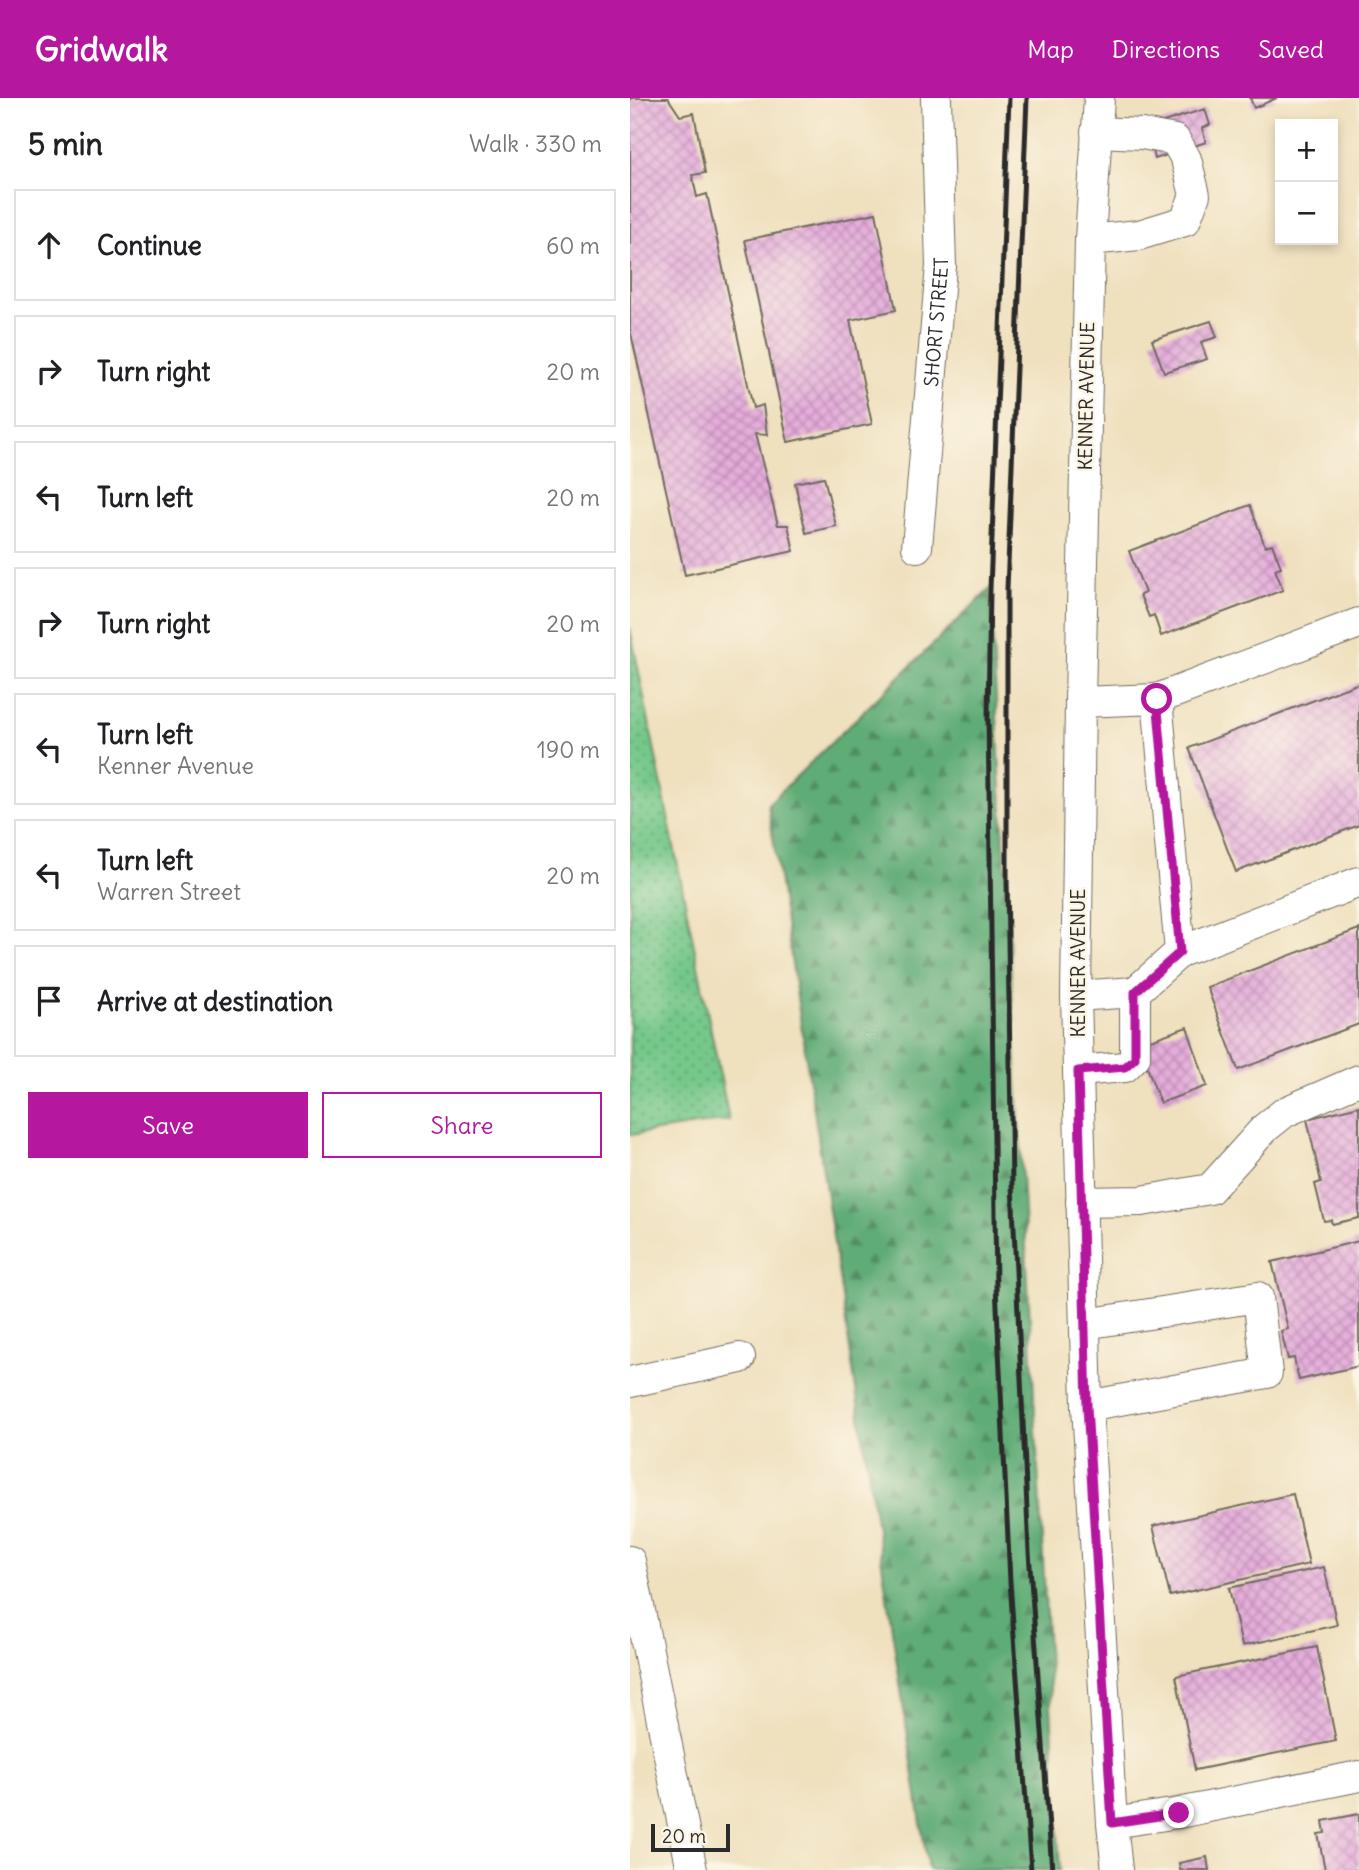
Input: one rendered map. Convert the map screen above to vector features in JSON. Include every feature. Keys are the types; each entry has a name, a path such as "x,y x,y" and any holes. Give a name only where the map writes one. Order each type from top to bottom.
{"street":[{"name":"SHORT STREET","path":"917,547 941,266 936,98"},
{"name":"KENNER AVENUE","path":"1099,98 1090,240 1076,996 1087,1406 1117,1870"},
{"path":"1090,240 1139,235 1185,221 1195,195 1186,159 1175,140 1142,134 1096,132"},
{"path":"1080,702 1157,699 1359,622"},
{"path":"1157,699 1180,952"},
{"path":"1076,996 1135,992 1180,952 1359,882"},
{"path":"1078,1071 1125,1067 1135,1058 1135,992"},
{"path":"1082,1202 1142,1201 1210,1189 1265,1128 1285,1112 1359,1080"},
{"path":"1085,1324 1258,1297 1267,1373 1087,1406"},
{"path":"630,1382 740,1357"},
{"path":"630,1561 692,1870"},
{"path":"1112,1823 1179,1813 1359,1776"}],"green space":[{"path":"990,589 1060,1870 928,1870 768,804"},
{"path":"630,628 729,1120 630,1135"}],"building":[{"path":"630,98 668,98 680,116 694,113 705,173 692,175 697,197 707,194 753,408 763,405 767,435 755,434 778,525 788,525 794,551 685,575 630,329"},
{"path":"1250,98 1277,98 1254,108"},
{"path":"1205,109 1210,125 1202,128 1206,142 1155,159 1147,127"},
{"path":"876,213 896,310 850,320 872,424 788,442 745,240"},
{"path":"1211,321 1217,337 1201,342 1207,359 1164,372 1152,340"},
{"path":"824,477 836,526 806,533 795,483"},
{"path":"1250,505 1265,546 1272,544 1281,567 1275,569 1283,590 1161,636 1154,615 1149,617 1140,595 1145,593 1129,551"},
{"path":"1359,683 1359,825 1236,872 1189,748"},
{"path":"1359,929 1359,1024 1238,1070 1207,987"},
{"path":"1187,1027 1207,1086 1160,1103 1139,1044"},
{"path":"1359,1106 1359,1218 1332,1224 1331,1220 1324,1221 1315,1184 1321,1182 1307,1119"},
{"path":"1359,1241 1359,1366 1299,1380 1294,1358 1288,1359 1281,1331 1288,1329 1272,1262"},
{"path":"1293,1494 1309,1564 1170,1596 1153,1526"},
{"path":"1324,1567 1337,1625 1242,1646 1229,1588"},
{"path":"1317,1647 1336,1741 1195,1770 1176,1676"},
{"path":"1359,1814 1359,1870 1325,1870 1318,1834 1325,1833 1323,1821"},
{"path":"1207,1857 1209,1870 1180,1870 1179,1863"}],"railway":[{"path":"1009,98 990,589 988,717 996,1286 1010,1582 1031,1870"},
{"path":"1027,98 1007,589 1007,879 1012,1184 1029,1552 1052,1870"}],"route":[{"path":"1157,699 1180,952 1135,992 1135,1058 1125,1067 1078,1071 1087,1406 1112,1823 1179,1813"}]}
